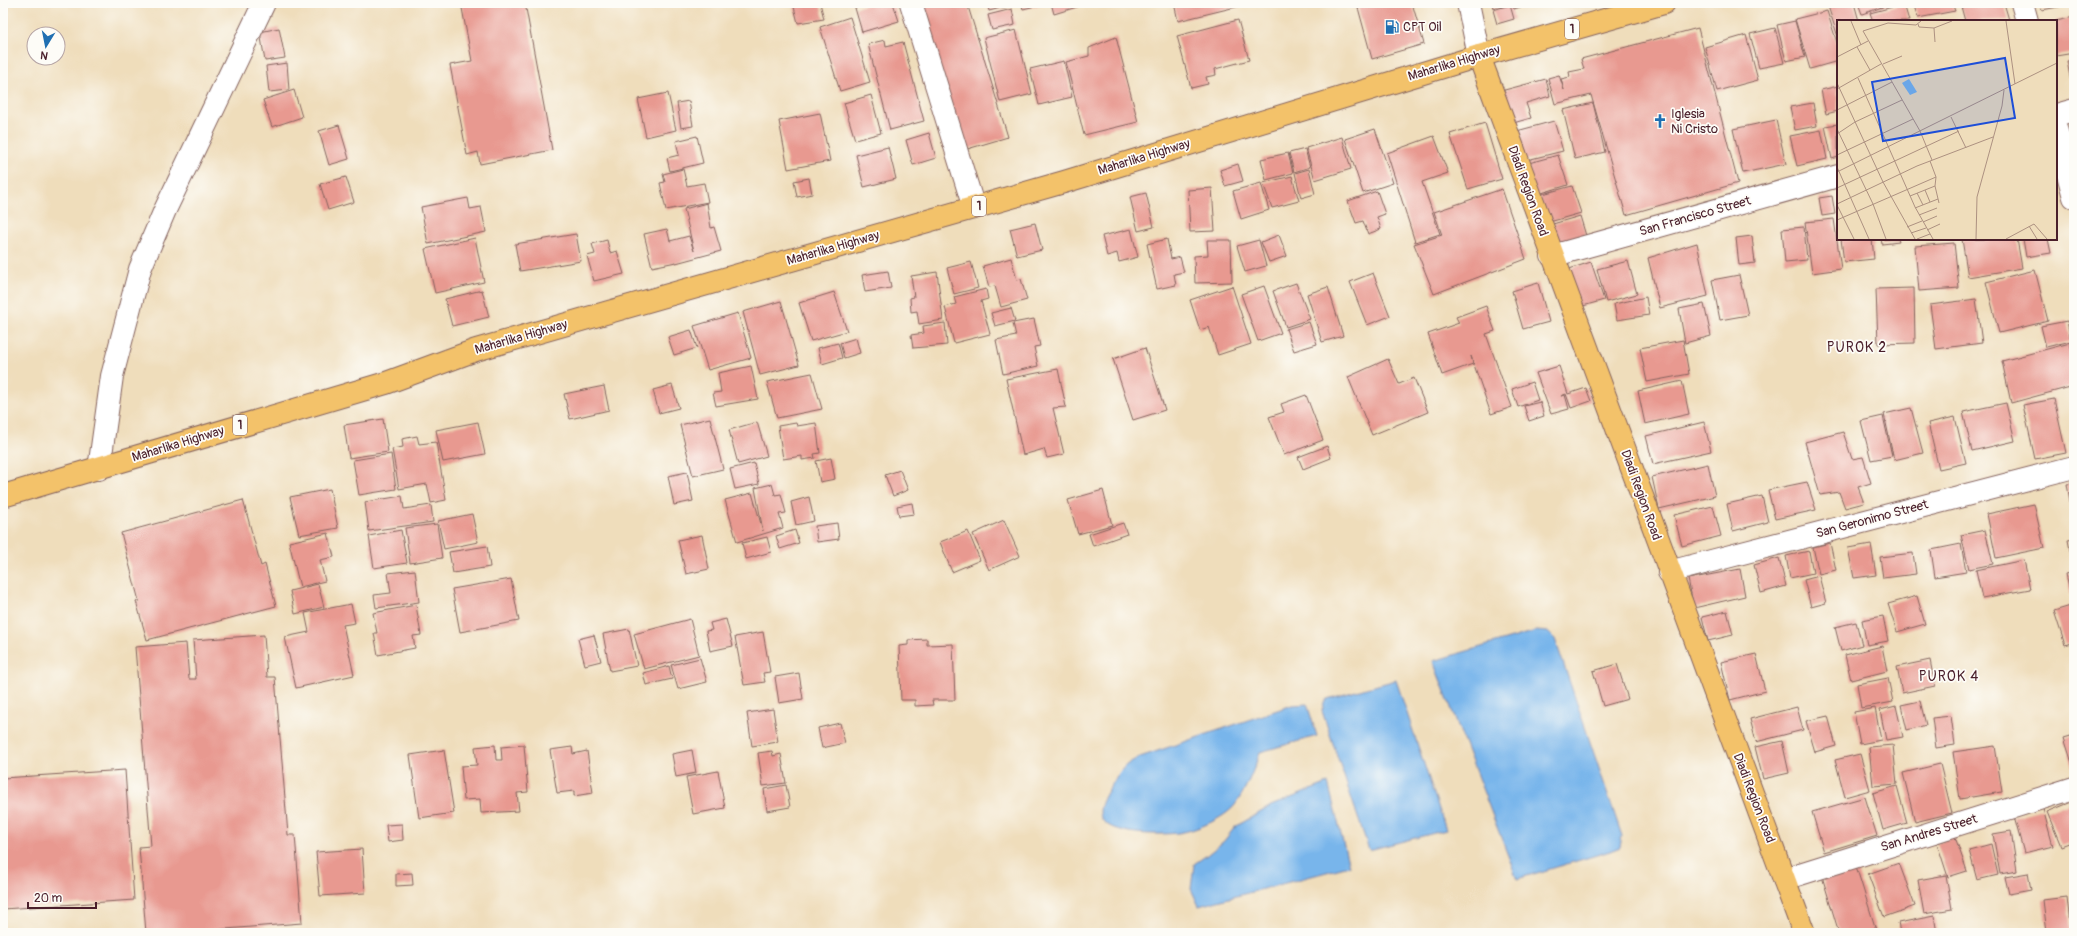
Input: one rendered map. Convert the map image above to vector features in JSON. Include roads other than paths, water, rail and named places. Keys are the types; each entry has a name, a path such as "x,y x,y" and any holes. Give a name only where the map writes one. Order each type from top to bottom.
{"main road":[{"name":"Maharlika Highway","path":"3,496 99,469 310,404 386,383 476,350 974,208 1479,56 1664,3"},
{"name":"Diadi Region Road","path":"1479,56 1804,933"}],"street":[{"path":"99,469 112,376 140,269 165,210 264,3"},
{"path":"911,3 974,208"},
{"path":"1468,3 1479,56"},
{"path":"2022,3 2027,20"},
{"path":"2057,115 2074,110"},
{"path":"2057,132 2074,198"},
{"name":"San Francisco Street","path":"1552,256 1837,176"},
{"name":"San Geronimo Street","path":"1669,572 2074,467"},
{"name":"San Andres Street","path":"1784,879 2074,788"}],"water":[{"path":"1536,631 1548,632 1555,639 1622,836 1620,847 1517,879 1433,661"},
{"path":"1396,680 1446,830 1369,850 1322,711 1324,703 1327,699"},
{"path":"1307,704 1317,736 1260,752 1243,793 1230,810 1217,819 1201,827 1185,832 1146,834 1120,830 1109,826 1102,819 1100,811 1101,804 1122,769 1134,760 1292,705"},
{"path":"1328,783 1349,866 1199,906 1191,889 1194,864 1224,841 1235,827 1271,806"}],"place":[{"name":"CPT Oil","path":"1392,27"},
{"name":"Iglesia Ni Cristo","path":"1660,121"}],"district":[{"name":"PUROK 2","path":"1857,347"},
{"name":"PUROK 4","path":"1949,676"}]}
